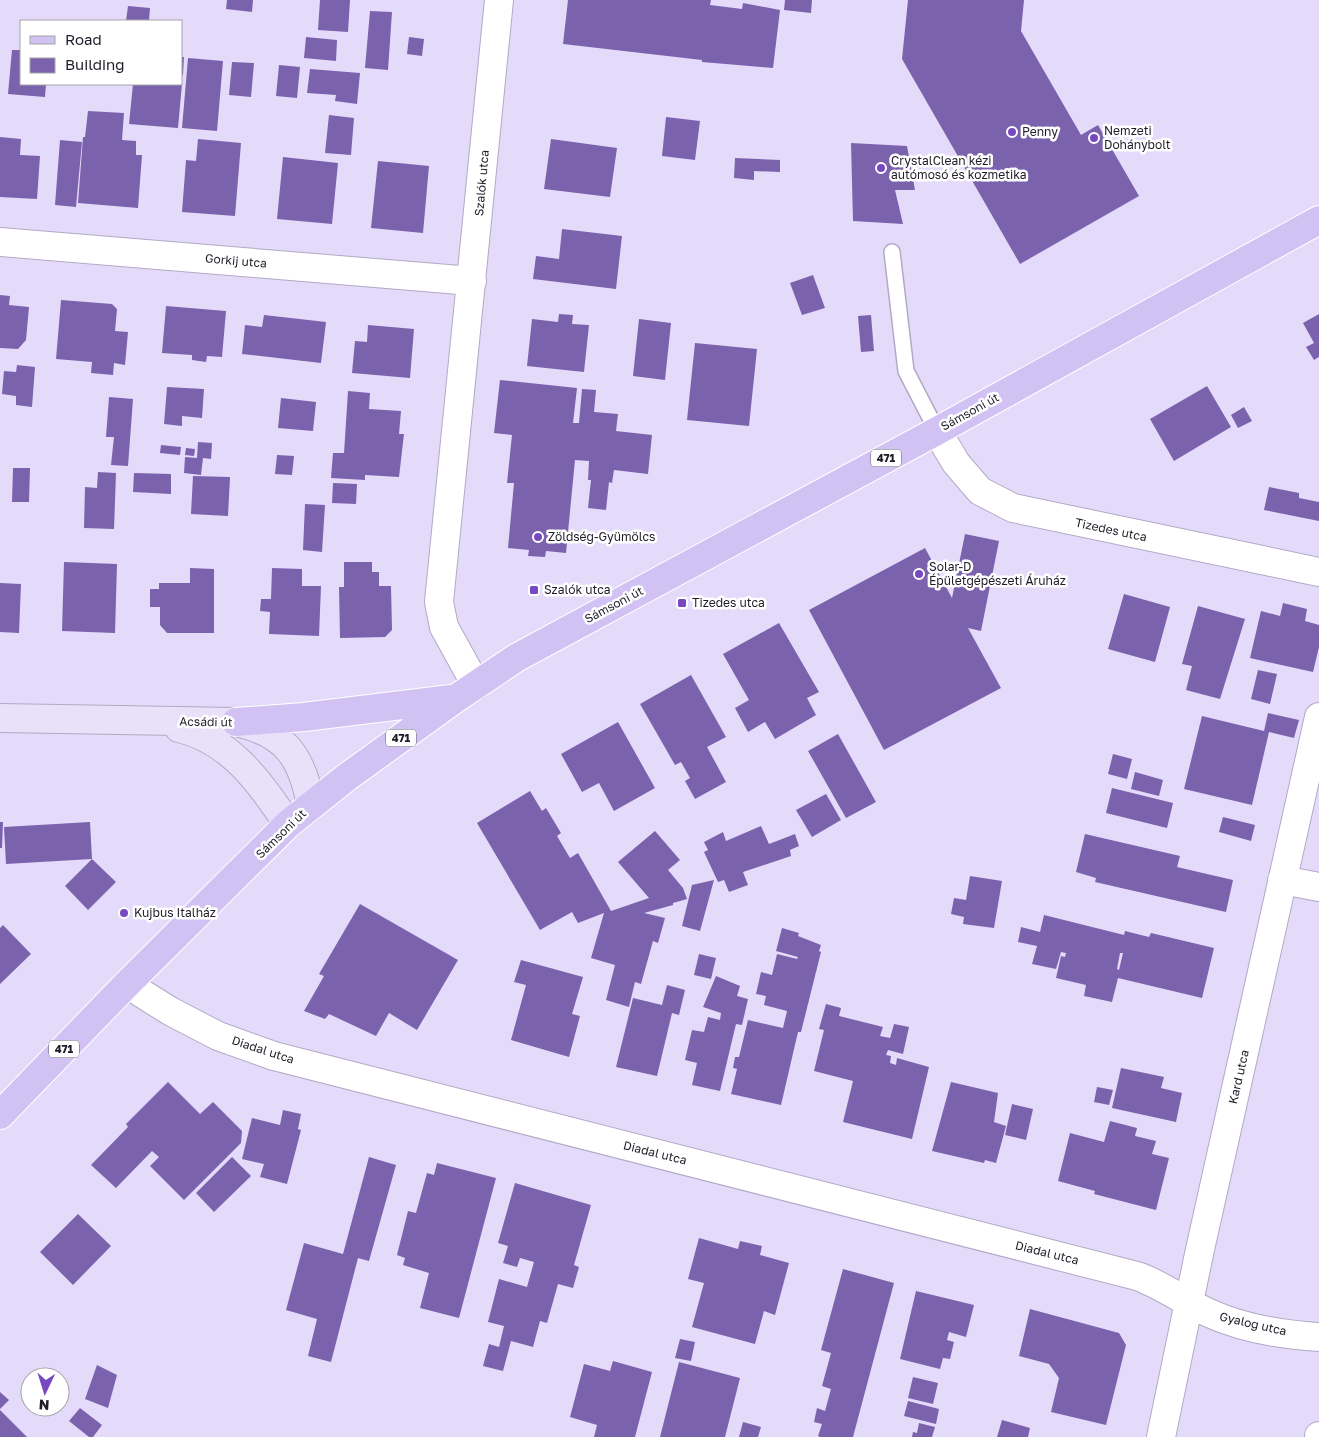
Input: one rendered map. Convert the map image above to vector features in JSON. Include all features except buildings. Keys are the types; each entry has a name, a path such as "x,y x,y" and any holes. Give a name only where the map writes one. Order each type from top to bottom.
{"main road":[{"name":"Sámsoni út","path":"0,1115 127,984 288,824 465,692 516,658 938,431 1319,220"},
{"path":"236,722 345,713 465,692"},
{"name":"Acsádi út","path":"0,718 236,722 271,733 288,748 306,781 311,806"},
{"name":"Acsádi út","path":"144,721 199,734 227,750 259,782 288,824"}],"street":[{"name":"Szalók utca","path":"465,692 444,628 439,602 499,0"},
{"name":"Gorkij utca","path":"0,242 472,281"},
{"name":"Tizedes utca","path":"938,431 956,462 980,490 1013,508 1057,519 1319,572"},
{"name":"Kard utca","path":"1161,1437 1319,717"},
{"path":"1282,880 1319,887"},
{"name":"Diadal utca","path":"127,984 170,1011 218,1036 274,1056 1137,1276 1158,1284 1190,1303"},
{"name":"Gyalog utca","path":"1190,1303 1230,1321 1319,1337"}],"lane":[{"path":"892,252 906,371 938,431"}],"place":[{"name":"Penny","path":"1012,132"},
{"name":"Nemzeti Dohánybolt","path":"1094,138"},
{"name":"CrystalClean kézi autómosó és kozmetika","path":"881,168"},
{"name":"Zöldség-Gyümölcs","path":"538,537"},
{"name":"Solar-D Épületgépészeti Áruház","path":"919,574"},
{"name":"Szalók utca","path":"534,590"},
{"name":"Tizedes utca","path":"682,603"},
{"name":"Kujbus Italház","path":"124,913"}]}
